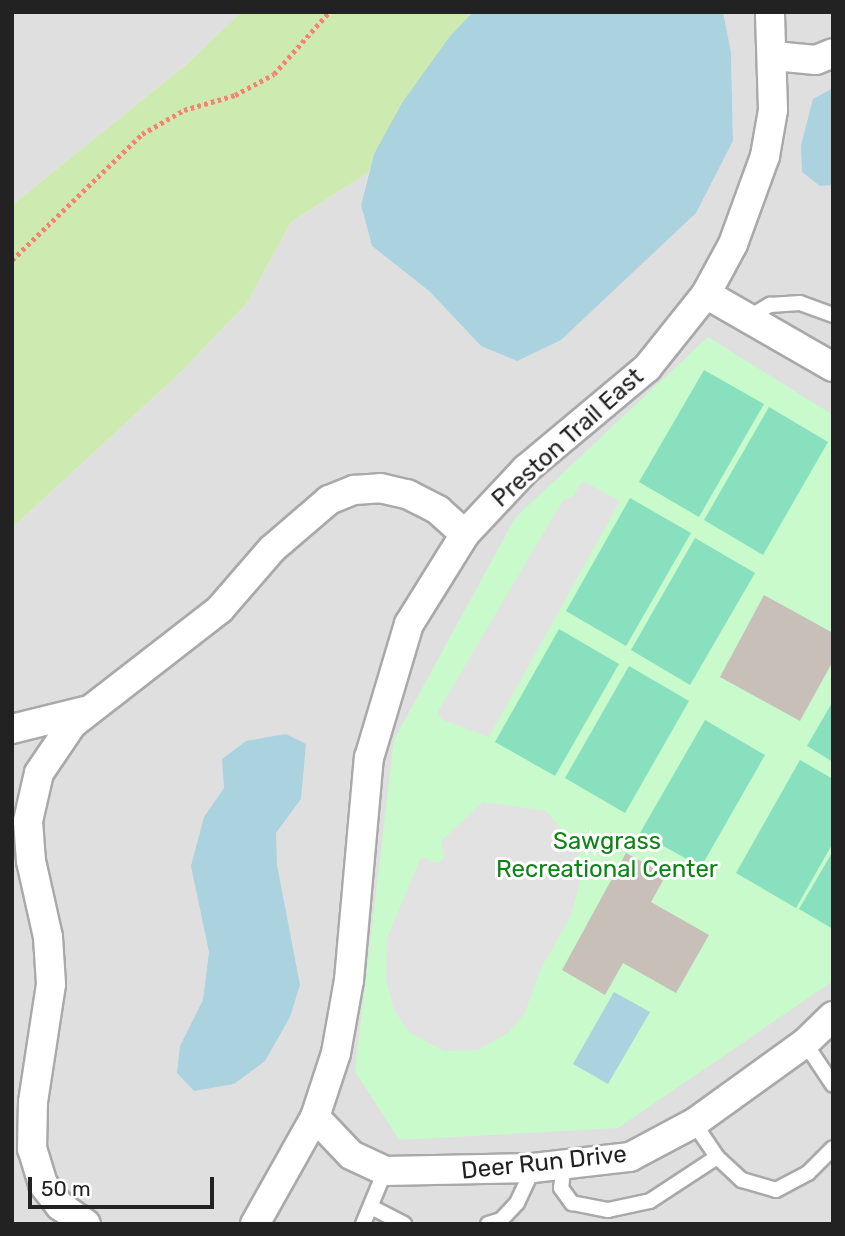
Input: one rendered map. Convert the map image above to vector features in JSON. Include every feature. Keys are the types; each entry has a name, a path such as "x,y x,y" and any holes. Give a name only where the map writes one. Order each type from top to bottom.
{"street":[{"name":"Preston Trail East","path":"255,1224 315,1117 335,1053 349,980 363,796 371,743 410,624 434,577 464,534 526,469 647,368 706,294 733,244 762,167 773,110 774,56 770,12"},
{"path":"774,56 806,61 833,53"},
{"path":"706,294 833,367"},
{"path":"86,1224 60,1206 43,1184 32,1149 33,1102 51,984 48,937 31,861 28,821 39,773 56,742 90,709 143,673 220,609 271,549 329,500 367,489 407,494 438,510 464,534"},
{"path":"12,729 90,709"},
{"path":"12,833 31,861"},
{"name":"Deer Run Drive","path":"315,1117 351,1155 384,1171 533,1168 630,1157 694,1123 805,1044 833,1016"}],"lane":[{"path":"748,318 770,305 800,303 833,315"},
{"path":"805,1044 833,1085"},
{"path":"694,1123 717,1157 742,1180 776,1190 808,1173 833,1148"},
{"path":"564,1164 561,1188 572,1203 608,1210 650,1201 717,1157"},
{"path":"488,1224 500,1220 517,1203 533,1168"},
{"path":"363,1224 373,1208 384,1171"},
{"path":"373,1208 404,1224"}],"path":[{"path":"12,260 142,134 184,110 235,95 274,75 329,12"}],"shaded area":[{"path":"12,12 241,12 187,64 12,205"},
{"path":"723,12 833,12 833,1224 12,1224 12,528 181,372 247,303 291,222 369,172 361,205 372,246 429,291 481,346 560,340 695,213 733,141 731,52"},
{"path":"583,481 620,501 489,737 443,720 437,713 563,500 573,496"},
{"path":"483,802 546,811 578,848 580,881 570,918 541,968 524,1015 508,1033 478,1050 444,1051 409,1032 394,1010 386,979 387,938 421,857 438,863 444,858 441,841"}],"green space":[{"path":"241,12 473,12 450,36 374,154 369,172 291,222 247,303 181,372 12,528 12,205 187,64"},
{"name":"Sawgrass Recreational Center","path":"708,337 833,415 833,981 618,1128 399,1140 355,1071 394,740 515,518"},
{"path":"704,370 764,404 699,517 639,482"},
{"path":"769,407 828,442 763,555 704,520"},
{"path":"630,498 691,533 626,646 566,611"},
{"path":"695,538 755,573 690,685 631,650"},
{"path":"559,629 619,664 555,776 495,742"},
{"path":"629,666 689,701 625,813 565,778"},
{"path":"833,701 833,762 807,746"},
{"path":"705,720 765,755 701,867 640,833"},
{"path":"800,760 833,779 833,843 796,908 736,873"},
{"path":"833,851 833,929 799,909"}],"water":[{"path":"473,12 723,12 731,52 733,141 696,213 561,340 517,361 481,346 429,291 372,246 361,205 374,154 402,103 450,36"},
{"path":"833,88 833,185 820,186 802,172 801,145 813,99"},
{"path":"286,734 306,744 301,799 276,833 277,865 300,985 290,1017 265,1061 234,1084 194,1091 177,1073 180,1046 203,1000 209,952 191,866 204,817 224,788 222,759 246,741"},
{"path":"614,992 650,1012 608,1084 573,1064"}],"building":[{"path":"764,595 833,633 833,661 800,721 720,677"},
{"path":"626,853 666,875 651,902 709,935 676,993 623,963 605,995 562,970"}]}
